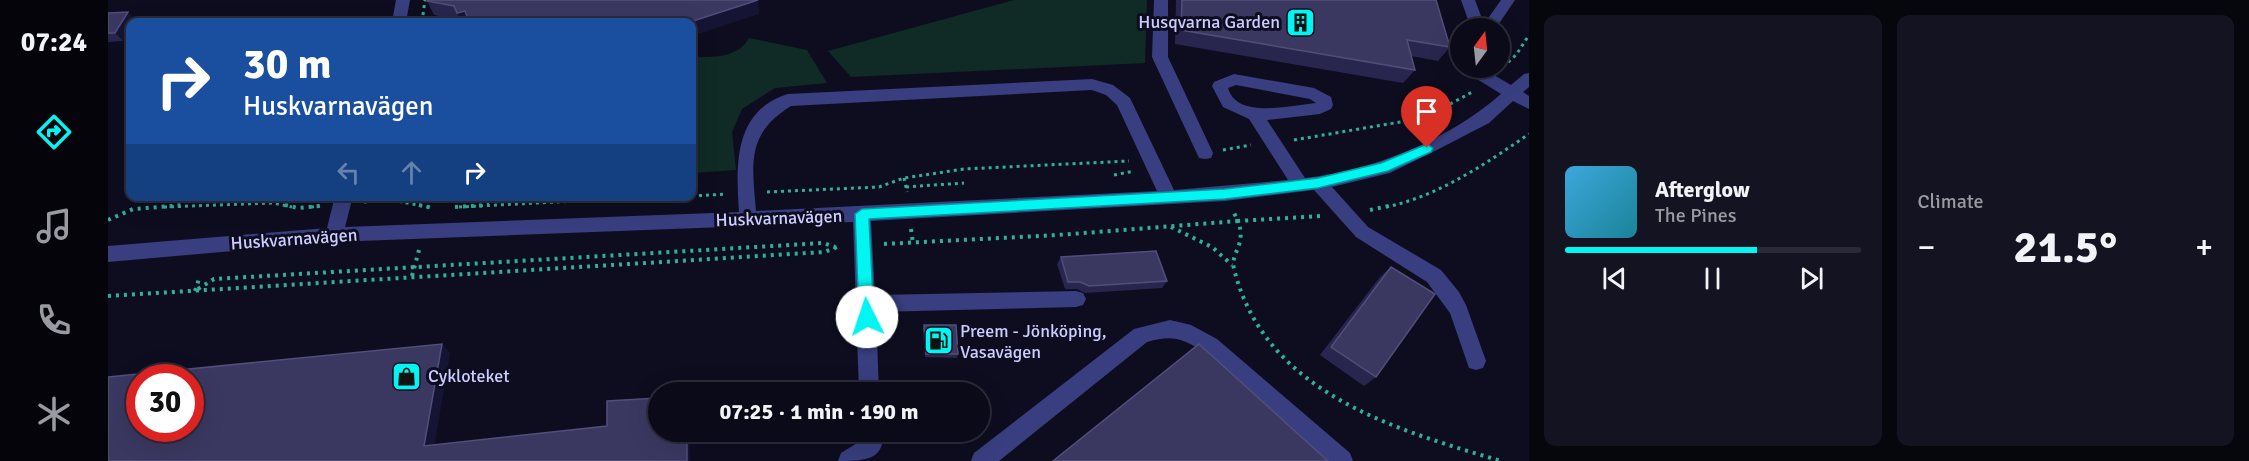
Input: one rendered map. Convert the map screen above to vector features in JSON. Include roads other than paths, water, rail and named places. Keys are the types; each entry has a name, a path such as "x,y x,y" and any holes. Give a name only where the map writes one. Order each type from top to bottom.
{"street":[{"path":"400,18 403,0"},
{"path":"1161,0 1160,57 1205,153"},
{"path":"1468,0 1474,18"},
{"path":"1496,18 1508,0"},
{"path":"1487,78 1529,103"},
{"name":"Huskvarnavägen","path":"108,254 334,235 862,214 1225,194 1310,184 1384,168 1427,148 1483,119 1529,78"},
{"path":"1255,115 1320,108 1325,105 1325,101 1314,94 1234,79 1221,86 1227,103 1236,110 1255,115 1310,184 1345,213 1362,232 1434,276 1452,298 1459,311 1476,361"},
{"path":"748,219 746,148 761,117 773,107 788,100 799,99 960,90 1086,84 1099,85 1117,93 1135,123 1168,197"},
{"path":"334,235 343,201"},
{"path":"862,214 869,382"},
{"path":"865,304 1076,300"},
{"path":"982,461 1141,335 1167,327 1188,331 1210,345 1342,461"},
{"path":"849,461 872,446"}],"place":[{"name":"Husqvarna Garden","path":"1301,22"},
{"name":"Preem - Jönköping, Vasavägen","path":"939,341"},
{"name":"Cykloteket","path":"407,376"}]}
